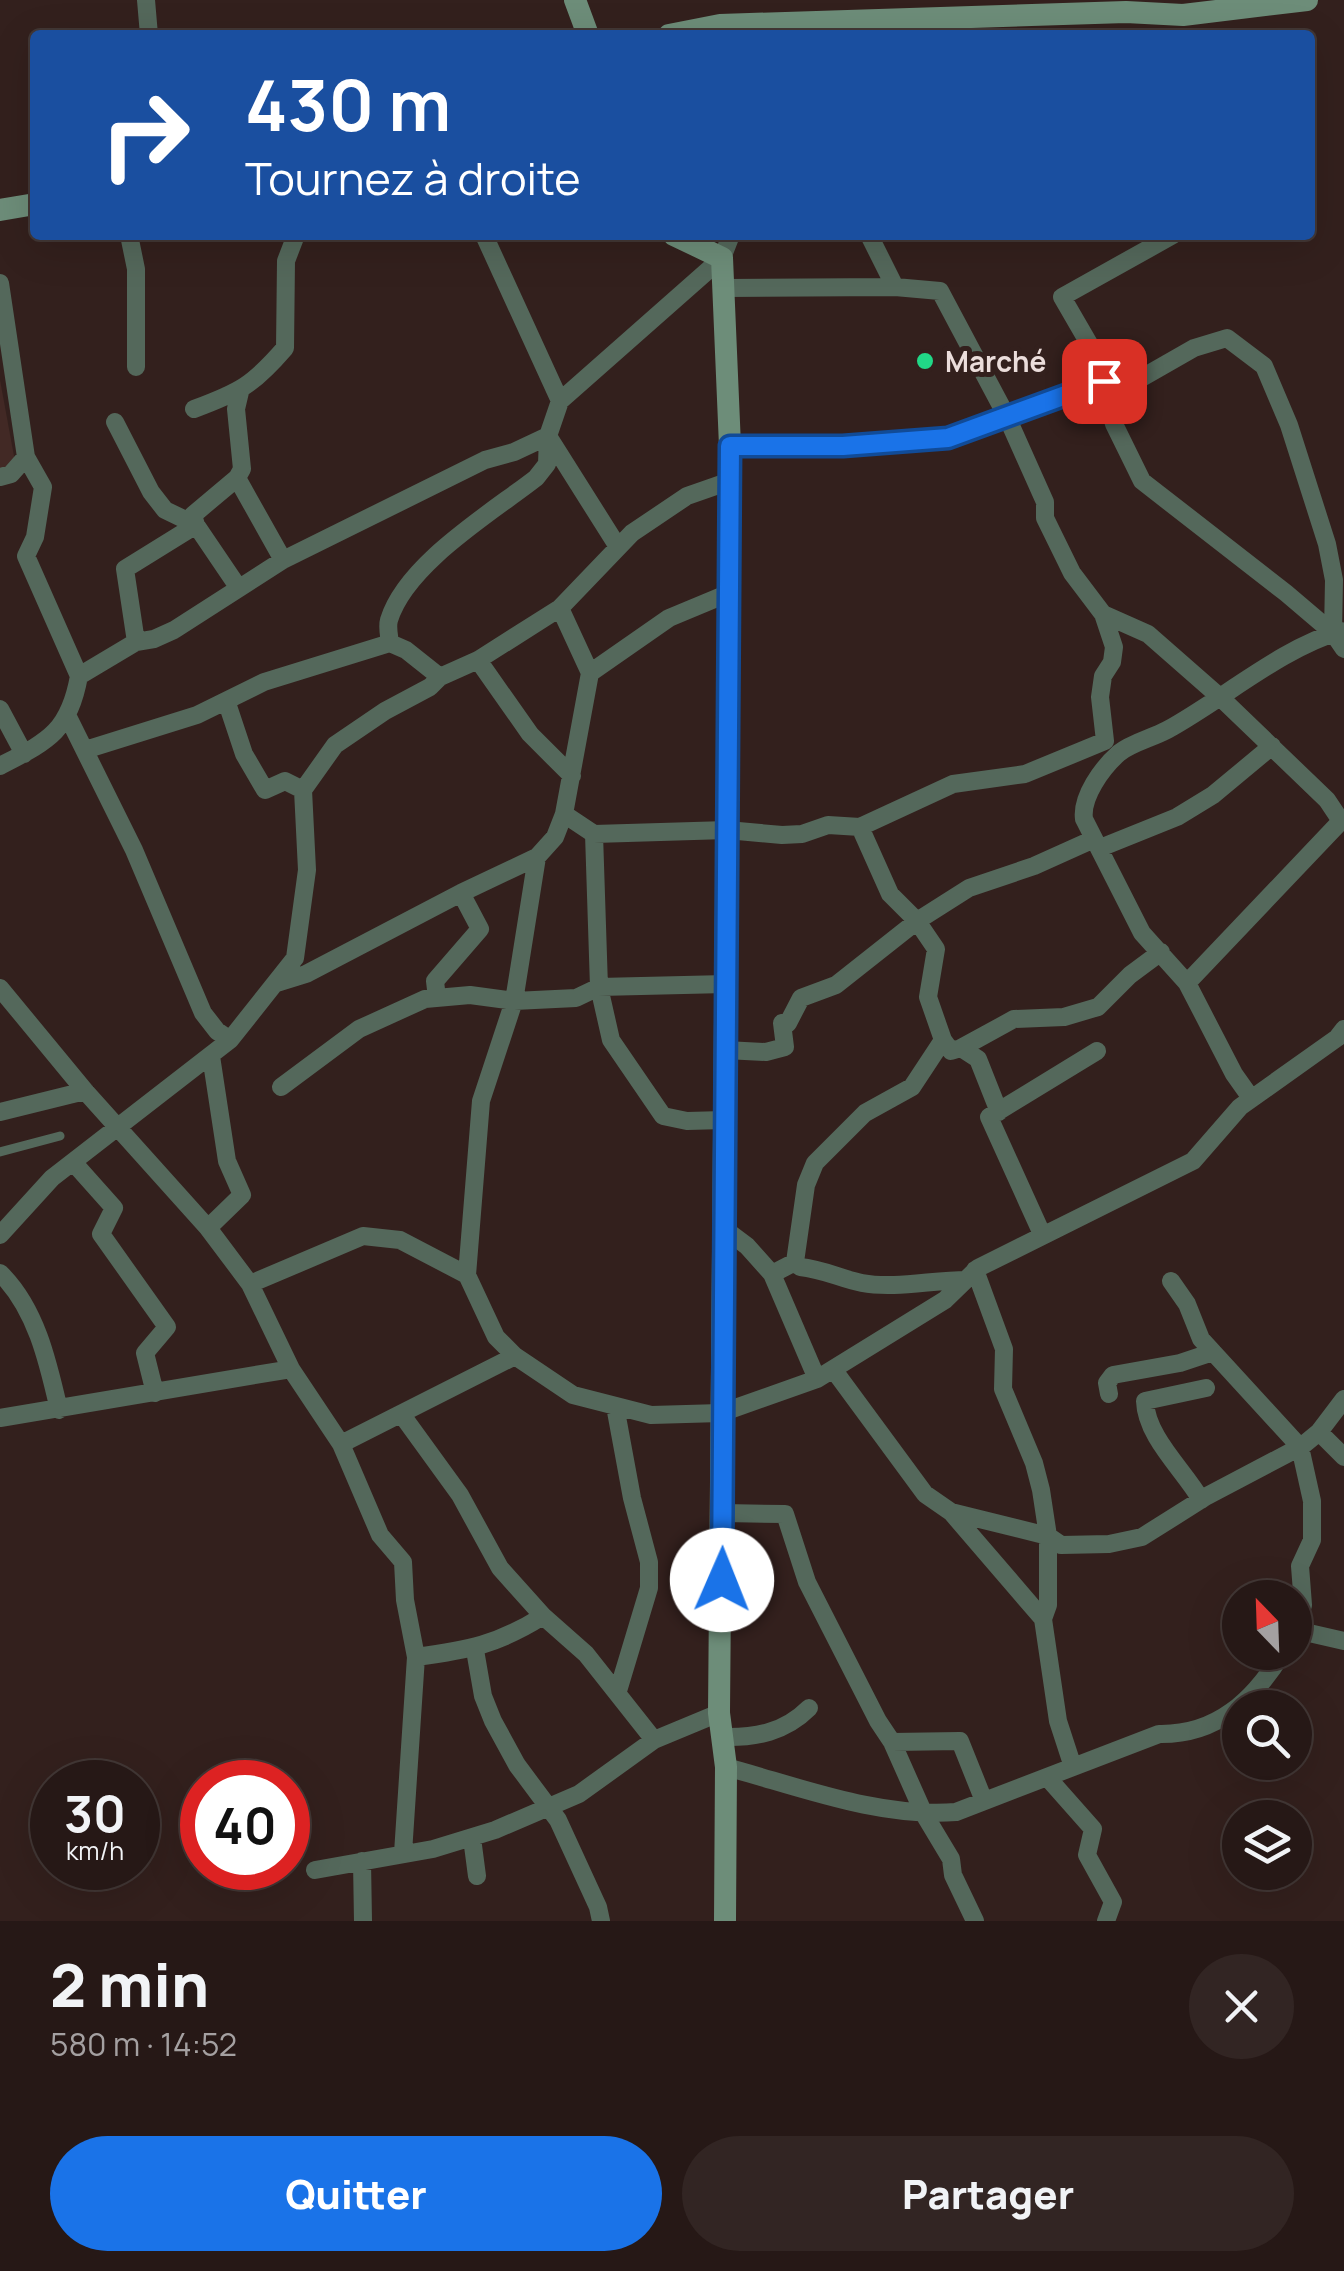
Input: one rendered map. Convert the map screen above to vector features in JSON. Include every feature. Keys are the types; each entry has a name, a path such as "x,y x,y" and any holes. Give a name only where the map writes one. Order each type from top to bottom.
{"street":[{"path":"146,0 148,30"},
{"path":"575,0 586,30"},
{"path":"720,30 1126,12 1180,25 1307,0"},
{"path":"0,210 30,205"},
{"path":"130,240 136,270 136,368"},
{"path":"194,409 240,392 260,377 285,348 286,261 294,240"},
{"path":"486,240 560,402"},
{"path":"684,240 722,258"},
{"path":"390,643 388,622 403,592 437,555 536,478 546,464 548,436 560,402 722,258 729,240"},
{"path":"872,240 895,287"},
{"path":"1164,240 1062,298 1095,354 1114,424 1142,481 1338,631"},
{"path":"722,258 730,446 721,1413 725,1921"},
{"path":"0,284 26,457 43,486 36,538 26,556 79,676 68,717 41,745 0,766"},
{"path":"725,288 895,287 940,292 1007,417 1046,502 1045,518 1072,574 1103,614 1114,647 1100,697 1112,747 1083,806 1084,819 1142,933 1187,983 1234,1074 1251,1098"},
{"path":"730,446 843,446 948,438 1104,381 1131,384 1194,348 1227,338 1264,366 1289,425 1327,544 1338,631 1344,649"},
{"path":"238,587 193,515 242,470 236,409 240,392"},
{"path":"114,422 151,492 165,510 196,525"},
{"path":"548,436 618,547"},
{"path":"79,676 136,642 174,630 283,560 484,460 514,452 548,436"},
{"path":"0,477 11,474 26,457"},
{"path":"237,478 283,560"},
{"path":"1,1231 52,1178 230,1040 295,958 308,870 303,790 335,744 430,687 440,677 478,660 560,608 632,533 687,496 730,481"},
{"path":"136,642 125,569 196,525"},
{"path":"590,673 669,618 729,593"},
{"path":"276,983 334,960 537,857 555,836 564,814 590,673 560,608"},
{"path":"1103,614 1148,634 1272,746 1328,800 1343,821 1187,983"},
{"path":"564,814 594,834 727,830 782,835 802,834 828,825 860,827 953,784 1025,774 1166,731 1300,648 1338,631"},
{"path":"85,750 227,702 264,682 390,643 406,650 440,677"},
{"path":"478,660 530,734 572,776"},
{"path":"227,702 244,754 265,790 285,781 303,790"},
{"path":"0,709 24,754"},
{"path":"68,717 142,867 203,1012 217,1031 230,1040"},
{"path":"725,1050 766,1052 785,1047 782,1023 788,1023 801,998 836,985 917,920 969,888 1176,816 1213,795 1272,746"},
{"path":"860,827 890,894 917,920 936,949 928,998 952,1044 978,1059 999,1112"},
{"path":"594,834 599,987 611,1040 664,1116 688,1121 724,1120"},
{"path":"537,857 514,1001 481,1101 467,1275 496,1337 515,1356 573,1395 651,1415 721,1413 825,1374 945,1300 970,1275 1042,1234 1192,1161 1251,1098 1337,1038 1344,1029"},
{"path":"437,998 434,982 480,929 461,893"},
{"path":"795,1262 806,1185 815,1163 865,1113 912,1086 952,1044 1014,1019 1064,1017 1098,1007 1130,975 1161,952"},
{"path":"281,1087 358,1029 425,999 470,995 514,1001 576,998 599,987 726,984"},
{"path":"0,988 85,1091 208,1228 250,1284 291,1369 340,1444 380,1535 402,1562 404,1600 416,1656 403,1854"},
{"path":"1042,1234 990,1117 1097,1051"},
{"path":"208,1228 242,1195 227,1161 211,1056"},
{"path":"0,1112 85,1091"},
{"path":"73,1162 114,1208 101,1234 168,1327 145,1353 155,1393"},
{"path":"722,1228 747,1246 772,1274 825,1374 924,1494 951,1512 1043,1619"},
{"path":"250,1284 363,1236 400,1240 467,1275"},
{"path":"772,1274 795,1262"},
{"path":"795,1262 800,1267 818,1268 862,1283 913,1284 970,1275"},
{"path":"0,1273 23,1300 49,1366 59,1410"},
{"path":"970,1275 1004,1349 1003,1389 1034,1463 1048,1536 1048,1606 1043,1619 1058,1721 1073,1767"},
{"path":"1171,1282 1187,1304 1201,1339 1300,1446 1312,1501 1312,1540 1300,1566 1301,1580"},
{"path":"1108,1394 1113,1376 1214,1352"},
{"path":"340,1444 515,1356"},
{"path":"0,1418 291,1369"},
{"path":"1201,1500 1152,1428 1144,1401 1206,1388"},
{"path":"951,1512 1048,1536 1061,1545 1108,1544 1142,1537 1300,1446 1319,1432 1344,1399"},
{"path":"615,1406 649,1562 650,1588 618,1691"},
{"path":"402,1415 460,1495 500,1568 543,1616 586,1654 654,1740"},
{"path":"1319,1432 1344,1457"},
{"path":"722,1513 785,1514 806,1582 830,1621 924,1814 951,1860 953,1875 975,1921"},
{"path":"416,1656 474,1650 543,1616"},
{"path":"1312,1634 1344,1641"},
{"path":"474,1650 483,1696 493,1721 517,1764 558,1820 602,1921"},
{"path":"726,1767 861,1803 924,1814 956,1812 1159,1734 1186,1734 1232,1713 1272,1670"},
{"path":"315,1870 472,1838 580,1794 654,1740 721,1725 746,1738 797,1720 810,1708"},
{"path":"892,1742 960,1741 984,1802"},
{"path":"1047,1777 1093,1829 1087,1855 1113,1902 1106,1921"},
{"path":"472,1838 477,1876"},
{"path":"362,1861 363,1921"}],"lane":[{"path":"0,1152 60,1136"}],"shaded area":[{"path":"0,380 16,467 0,473"}],"place":[{"name":"Marché","path":"925,361"}],"route":[{"path":"722,1580 730,446 843,446 948,438 1104,381"}]}
